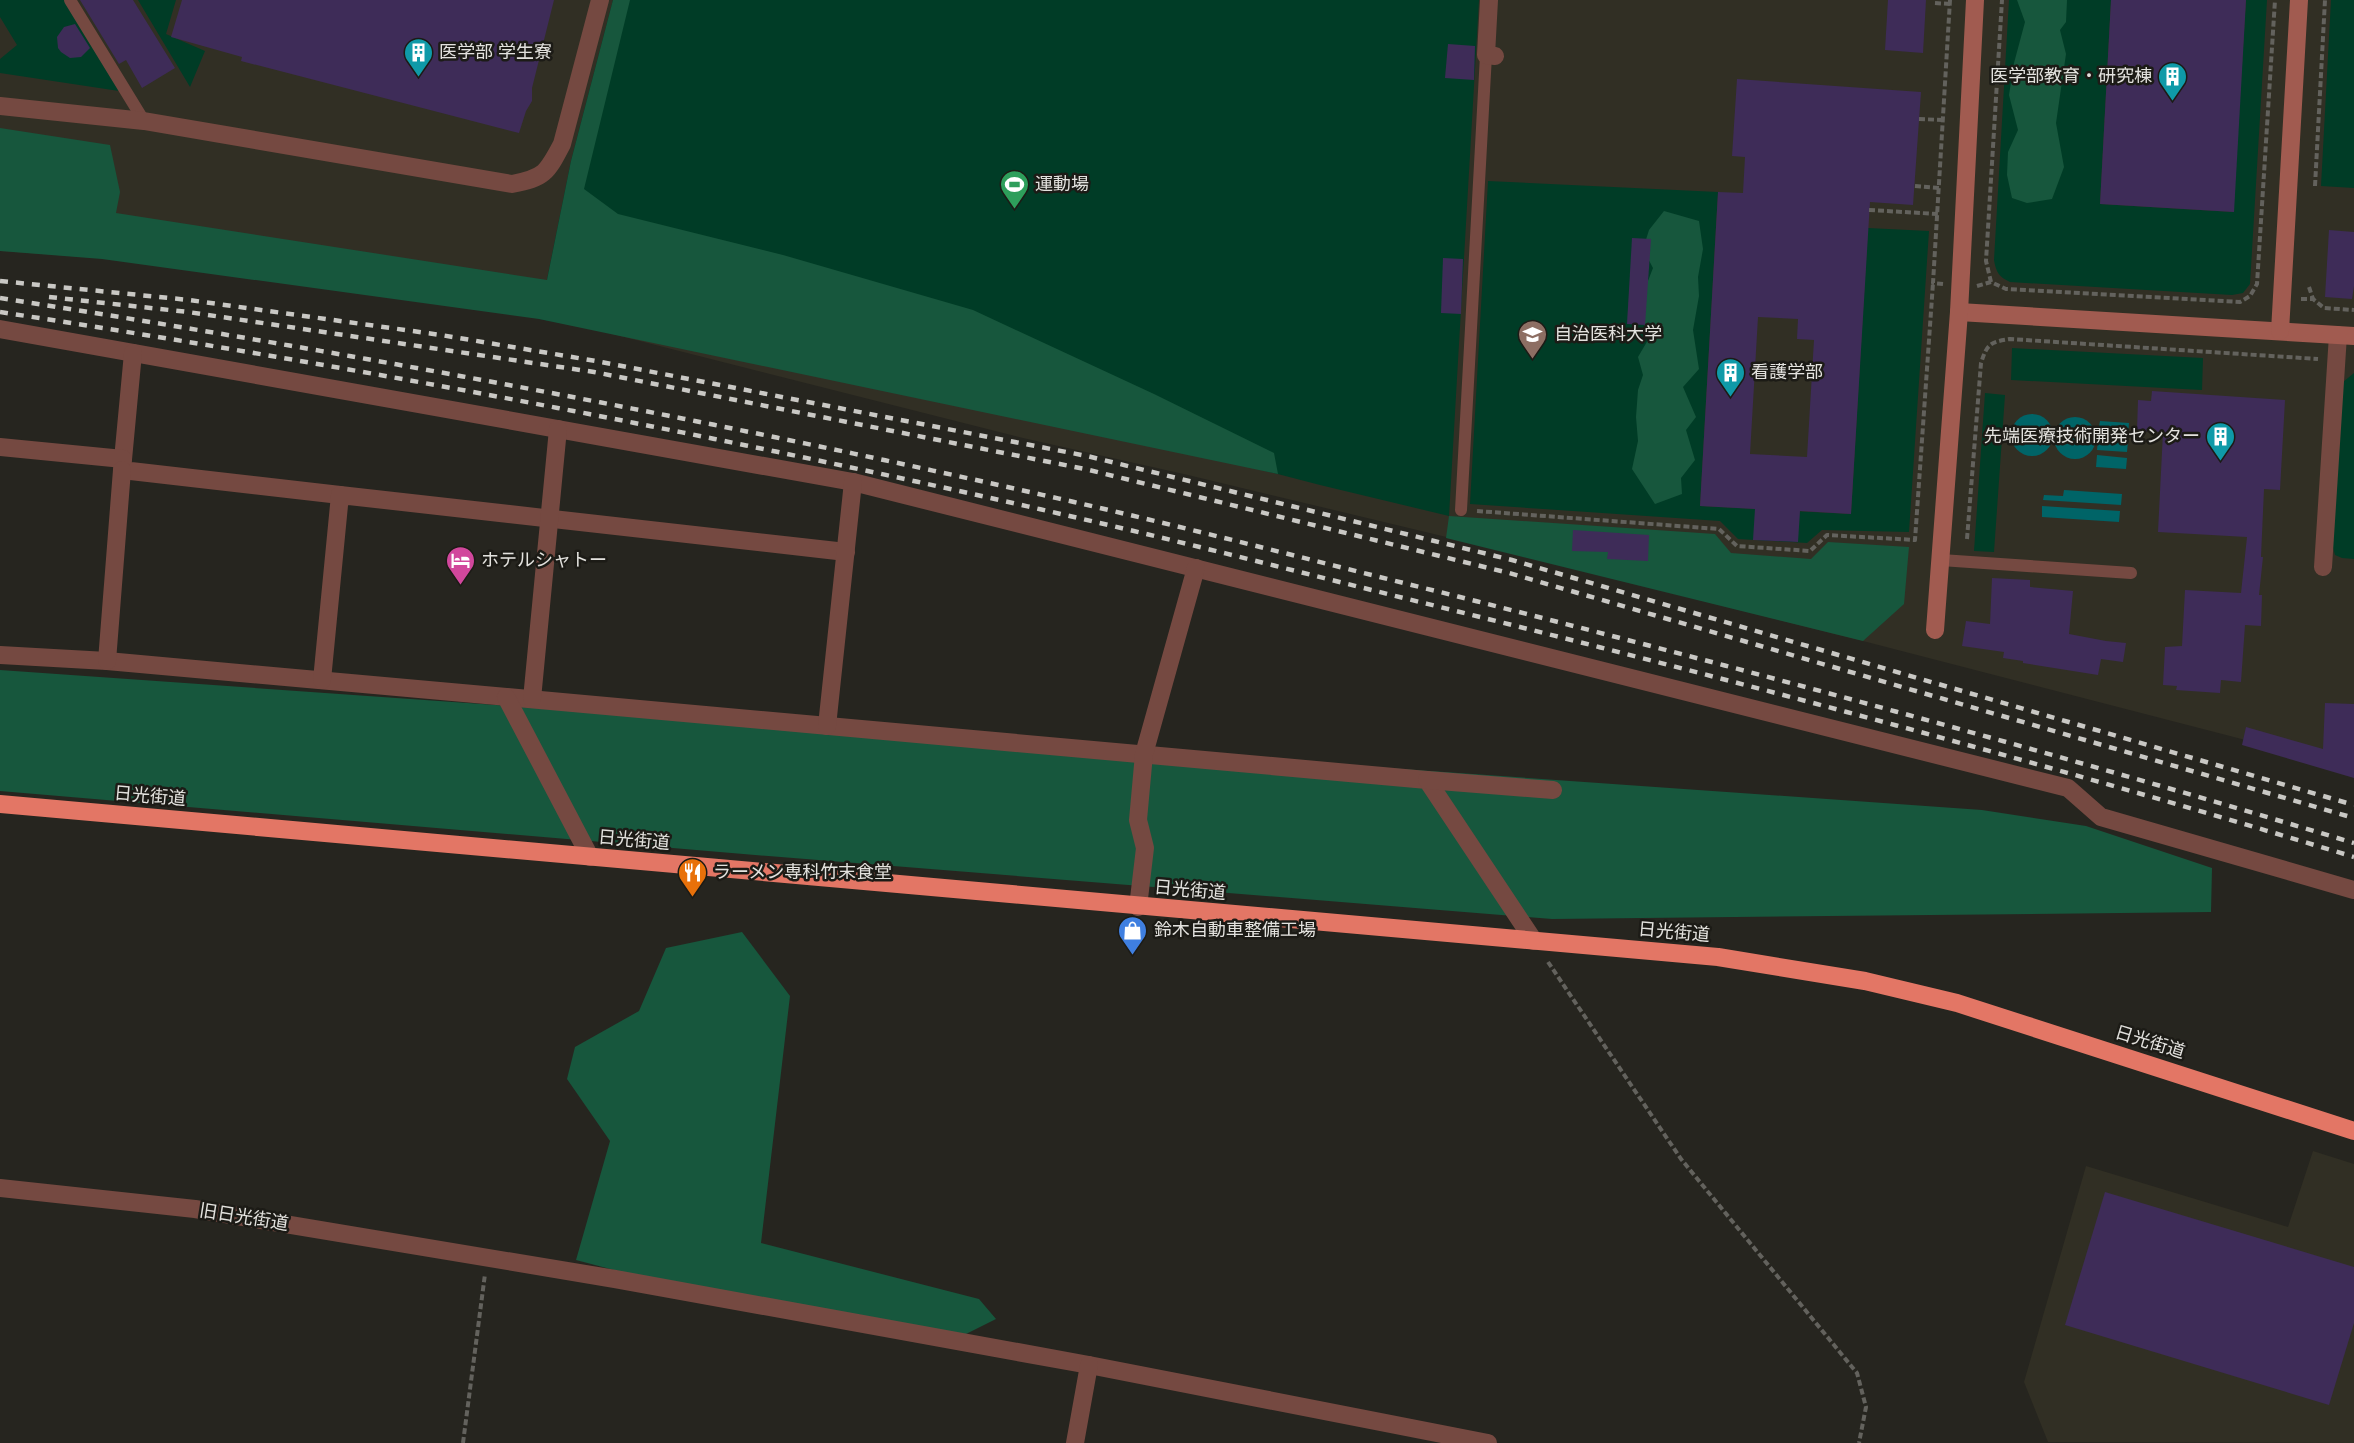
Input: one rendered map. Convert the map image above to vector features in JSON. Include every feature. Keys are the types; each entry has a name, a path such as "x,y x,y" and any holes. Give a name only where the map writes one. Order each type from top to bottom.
{"highway":[{"name":"日光街道","path":"0,804 1718,957 1865,981 1957,1003 2354,1131"}],"street":[{"path":"0,106 144,121 512,184 535,180 551,165 562,144 600,0"},
{"path":"1489,0 1490,55"},
{"path":"1935,630 1959,312 1975,0"},
{"path":"2280,331 2299,0"},
{"path":"1959,312 2346,335 2323,567"},
{"path":"0,329 853,482 2068,788 2101,817 2354,890"},
{"path":"107,661 133,353"},
{"path":"532,699 558,429"},
{"path":"0,447 340,495 846,552"},
{"path":"827,726 853,482"},
{"path":"322,680 340,495"},
{"path":"1138,907 1145,848 1138,820 1144,754 1196,568"},
{"path":"0,655 107,661 1553,790"},
{"path":"506,697 590,857"},
{"path":"1427,780 1534,941"},
{"name":"旧日光街道","path":"0,1188 195,1209 626,1281 1089,1365 1488,1443"},
{"path":"1075,1443 1089,1365"}],"lane":[{"path":"70,0 144,121"},
{"path":"1461,510 1490,55"},
{"path":"1941,560 2130,573"}],"path":[{"path":"1991,282 1986,261 2002,0"},
{"path":"1979,286 1991,282 2006,289 2240,302 2250,296 2258,284 2275,0"},
{"path":"2315,186 2325,0"},
{"path":"1461,510 1719,529 1737,546 1810,551 1827,535 1915,540 1950,2 1935,3"},
{"path":"1919,119 1943,120"},
{"path":"1915,186 1939,188"},
{"path":"1869,210 1938,214"},
{"path":"1933,283 1943,284"},
{"path":"2309,287 2313,299"},
{"path":"1967,539 1981,363 1986,348 1995,342 2010,339 2322,359"},
{"path":"1534,941 1680,1159 1857,1373 1866,1407 1859,1443"},
{"path":"463,1443 487,1258"}],"shaded area":[{"name":"自治医科大学","path":"0,0 2354,0 2354,768 1513,553 1023,438 399,280 0,251"},
{"path":"2313,1151 2354,1164 2354,1443 2048,1442 2024,1382 2086,1166 2288,1227"}],"green space":[{"path":"0,0 64,0 119,91 0,73 0,59 17,45 0,17"},
{"path":"138,0 176,0 166,34 205,51 190,87"},
{"name":"運動場","path":"613,0 1479,0 1449,516 990,400 539,319 571,161"},
{"path":"613,0 630,0 584,189 618,214 783,255 973,310 1274,453 1278,474 539,319 102,259 0,251 0,128 110,145 120,192 116,213 547,280 571,161"},
{"path":"2009,0 2111,0 2100,204 2233,212 2246,0 2267,0 2250,284 2243,293 2232,295 2010,282 1999,274 1994,260"},
{"path":"2017,0 2067,0 2066,22 2060,30 2066,54 2056,123 2064,167 2052,199 2027,203 2012,198 2007,175 2008,152 2018,130 2009,95 2014,63 2025,22"},
{"path":"2331,0 2354,0 2354,188 2321,186"},
{"path":"1488,181 1718,192 1700,506 1851,514 1868,228 1929,231 1909,532 1822,530 1807,543 1738,539 1720,521 1470,504"},
{"path":"1664,211 1699,221 1703,249 1693,330 1699,369 1683,387 1696,417 1686,430 1695,460 1681,478 1682,494 1655,504 1632,469 1638,441 1636,417 1638,390 1643,375 1638,357 1648,340 1639,304 1653,268 1643,249 1649,230"},
{"path":"2012,348 2203,358 2202,390 2011,380"},
{"path":"2354,373 2354,559 2335,555 2332,544 2343,382"},
{"path":"1985,393 2005,395 1994,552 1974,551"},
{"path":"1449,516 1715,534 1731,553 1811,559 1828,542 1909,547 1904,604 1863,641 1446,538"},
{"path":"0,670 1982,810 2086,826 2212,868 2211,912 1552,919 0,791"},
{"path":"742,932 790,996 761,1243 979,1299 996,1319 962,1336 652,1280 576,1260 610,1141 567,1079 575,1047 639,1011 666,948"}],"water":[{"path":"2032,414 2047,420 2053,435 2047,450 2032,456 2017,450 2011,435 2017,420"},
{"path":"2075,417 2090,423 2096,438 2090,453 2075,459 2060,453 2054,438 2060,423"},
{"path":"2100,421 2129,423 2128,435 2098,432"},
{"path":"2098,439 2128,441 2127,452 2097,450"},
{"path":"2097,455 2127,458 2126,469 2096,467"},
{"path":"2064,490 2122,494 2121,505 2043,500 2044,495 2063,496"},
{"path":"2042,506 2120,511 2119,522 2042,517"}],"building":[{"path":"80,0 133,0 175,68 142,88 126,60 119,64"},
{"name":"医学部 学生寮","path":"182,0 554,0 532,88 532,101 519,133 241,61 242,57 171,37"},
{"path":"1888,0 1926,0 1923,53 1885,50"},
{"name":"医学部教育・研究棟","path":"2111,0 2246,0 2234,212 2100,204"},
{"path":"75,24 90,48 81,57 70,58 58,48 57,37 64,27"},
{"path":"1448,44 1475,46 1474,80 1445,78"},
{"path":"1737,79 1921,92 1913,205 1870,202 1851,514 1800,511 1798,542 1753,540 1755,509 1700,506 1718,192 1743,193 1745,157 1732,156","holes":["1758,317 1798,319 1797,339 1814,340 1807,457 1750,454"]},
{"path":"2329,230 2354,232 2352,299 2325,297"},
{"path":"1632,238 1651,239 1645,325 1627,324"},
{"path":"1443,258 1463,259 1461,314 1441,313"},
{"path":"2152,391 2285,400 2280,490 2264,489 2261,557 2263,557 2259,595 2262,595 2261,626 2245,625 2241,682 2221,680 2220,693 2176,690 2177,686 2163,685 2165,647 2182,646 2185,590 2241,593 2247,537 2158,532 2163,432 2137,431 2138,400 2151,401"},
{"path":"1573,530 1649,535 1648,561 1607,559 1608,552 1572,551"},
{"path":"1992,578 2030,580 2030,587 2073,591 2069,634 2126,643 2123,662 2101,659 2098,675 2023,663 2023,661 2003,658 2004,652 1962,646 1966,621 1990,624"},
{"path":"2325,703 2354,704 2354,778 2242,745 2246,727 2323,749"},
{"path":"2105,1192 2354,1267 2354,1323 2329,1405 2065,1325"}],"railway":[{"path":"0,281 189,300 441,335 596,361 1087,456 1512,560 2354,805"},
{"path":"49,297 188,312 594,372 1085,469 1509,573 2354,818"},
{"path":"0,298 270,342 539,391 807,444 1074,502 1440,592 1784,681 2127,776 2354,843"},
{"path":"0,312 270,356 539,404 807,458 1074,517 1784,695 2127,790 2354,857"}],"place":[{"name":"医学部 学生寮","path":"418,78"},
{"name":"医学部教育・研究棟","path":"2173,102"},
{"name":"運動場","path":"1014,210"},
{"name":"自治医科大学","path":"1533,360"},
{"name":"看護学部","path":"1730,398"},
{"name":"先端医療技術開発センター","path":"2221,462"},
{"name":"ホテルシャトー","path":"460,586"},
{"name":"ラーメン専科竹末食堂","path":"692,898"},
{"name":"鈴木自動車整備工場","path":"1133,956"}]}
